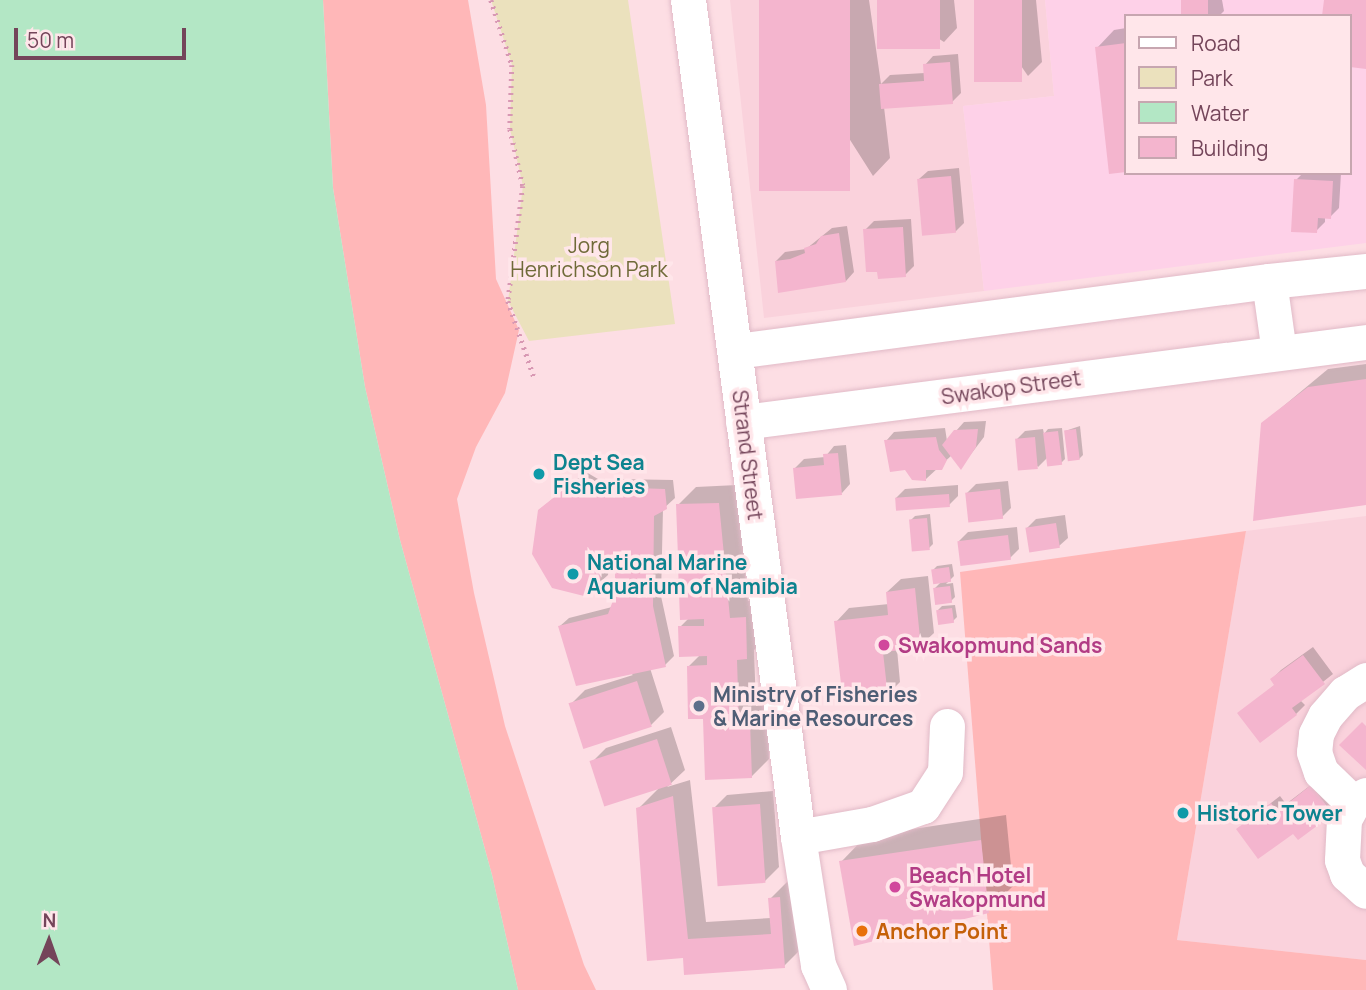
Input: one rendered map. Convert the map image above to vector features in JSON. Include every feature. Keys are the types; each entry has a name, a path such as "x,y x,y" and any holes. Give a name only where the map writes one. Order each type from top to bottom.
{"street":[{"name":"Strand Street","path":"688,0 798,837 813,937 826,989"},
{"path":"736,351 1269,281 1366,271"},
{"path":"1269,281 1279,352"},
{"name":"Swakop Street","path":"743,422 1366,342"},
{"path":"1366,680 1345,693 1315,734 1314,752 1321,772 1359,799 1344,819 1342,860 1347,874 1366,891"},
{"path":"798,837 872,824 923,806 945,772 947,726"}],"path":[{"path":"491,0 512,65 510,129 523,186 508,301 535,380"}],"shaded area":[{"path":"730,0 1045,0 1054,96 963,106 984,291 764,318"},
{"path":"1045,0 1366,0 1366,243 984,291 963,106 1054,96"},
{"path":"1366,516 1366,960 1177,940 1246,531"}],"green space":[{"name":"Jorg Henrichson Park","path":"491,0 628,0 675,324 529,341 508,301 523,186 510,129 512,65"}],"sand":[{"path":"323,0 468,0 486,105 496,279 519,330 505,393 476,447 457,499 474,593 505,726 584,965 596,990 518,990 492,875 400,540 365,387 333,188"},
{"path":"1246,531 1177,940 1366,960 1366,990 993,990 960,572"}],"water":[{"path":"0,0 323,0 333,188 365,387 400,540 492,875 518,990 0,990"}],"building":[{"path":"759,0 850,0 850,191 759,191"},
{"path":"877,0 940,0 940,49 877,49"},
{"path":"974,0 1022,0 1022,82 974,82"},
{"path":"1181,0 1208,0 1208,14 1181,14"},
{"path":"1324,0 1366,0 1366,69 1352,67 1352,14 1322,14"},
{"path":"1124,43 1124,172 1109,174 1095,47"},
{"path":"950,62 953,104 881,109 879,84 924,81 923,64"},
{"path":"951,176 956,233 922,236 917,179"},
{"path":"1294,179 1333,181 1331,219 1318,218 1317,233 1291,232"},
{"path":"903,227 906,277 878,279 877,272 866,272 863,229"},
{"path":"839,233 846,282 778,293 775,261 805,253 804,248 816,244 821,236"},
{"path":"1366,379 1366,505 1253,521 1261,423 1308,387"},
{"path":"978,429 976,447 961,470 942,445 954,430"},
{"path":"1076,429 1080,460 1068,461 1064,430"},
{"path":"1058,431 1062,465 1047,467 1043,433"},
{"path":"936,437 939,450 947,460 942,470 926,470 926,481 912,480 905,470 890,472 884,440"},
{"path":"1035,437 1038,469 1018,471 1015,439"},
{"path":"838,453 842,495 796,499 793,468 824,465 823,454"},
{"name":"National Marine Aquarium of Namibia","path":"576,480 605,496 606,487 665,489 667,509 654,516 653,606 666,667 576,686 558,626 608,614 615,595 615,562 603,563 599,586 584,596 552,588 532,554 538,510"},
{"path":"1000,489 1003,519 968,522 965,493"},
{"path":"949,494 950,507 896,511 895,498"},
{"path":"719,503 730,618 746,617 747,659 737,660 739,723 750,722 752,778 705,780 703,719 688,719 687,666 707,665 707,656 679,657 678,626 704,626 704,619 680,620 678,566 696,565 696,557 678,557 676,504"},
{"path":"927,518 930,550 912,551 909,520"},
{"path":"1056,523 1060,548 1029,553 1025,528"},
{"path":"1008,535 1011,560 960,566 957,541"},
{"path":"949,567 951,582 933,584 931,570"},
{"path":"950,586 952,603 935,605 933,588"},
{"path":"915,588 921,648 883,652 888,697 843,702 834,621 888,615 886,592"},
{"path":"952,608 954,623 938,625 936,610"},
{"path":"1303,655 1325,684 1292,708 1297,715 1260,743 1237,713 1274,685 1270,679"},
{"path":"637,681 652,727 583,749 569,703"},
{"path":"1362,722 1366,726 1366,770 1339,745"},
{"path":"657,739 672,785 604,807 589,761"},
{"path":"1311,785 1333,814 1298,840 1293,834 1258,859 1236,829 1271,803 1277,812"},
{"path":"673,796 688,939 771,934 768,898 780,897 785,968 684,975 683,958 647,961 636,808"},
{"path":"760,804 766,883 718,886 712,807"},
{"path":"981,840 989,913 854,946 839,861"}],"place":[{"name":"Dept Sea Fisheries","path":"539,474"},
{"name":"National Marine Aquarium of Namibia","path":"573,574"},
{"name":"Swakopmund Sands","path":"884,645"},
{"name":"Ministry of Fisheries & Marine Resources","path":"699,706"},
{"name":"Historic Tower","path":"1183,813"},
{"name":"Beach Hotel Swakopmund","path":"895,887"},
{"name":"Anchor Point","path":"862,931"}]}
